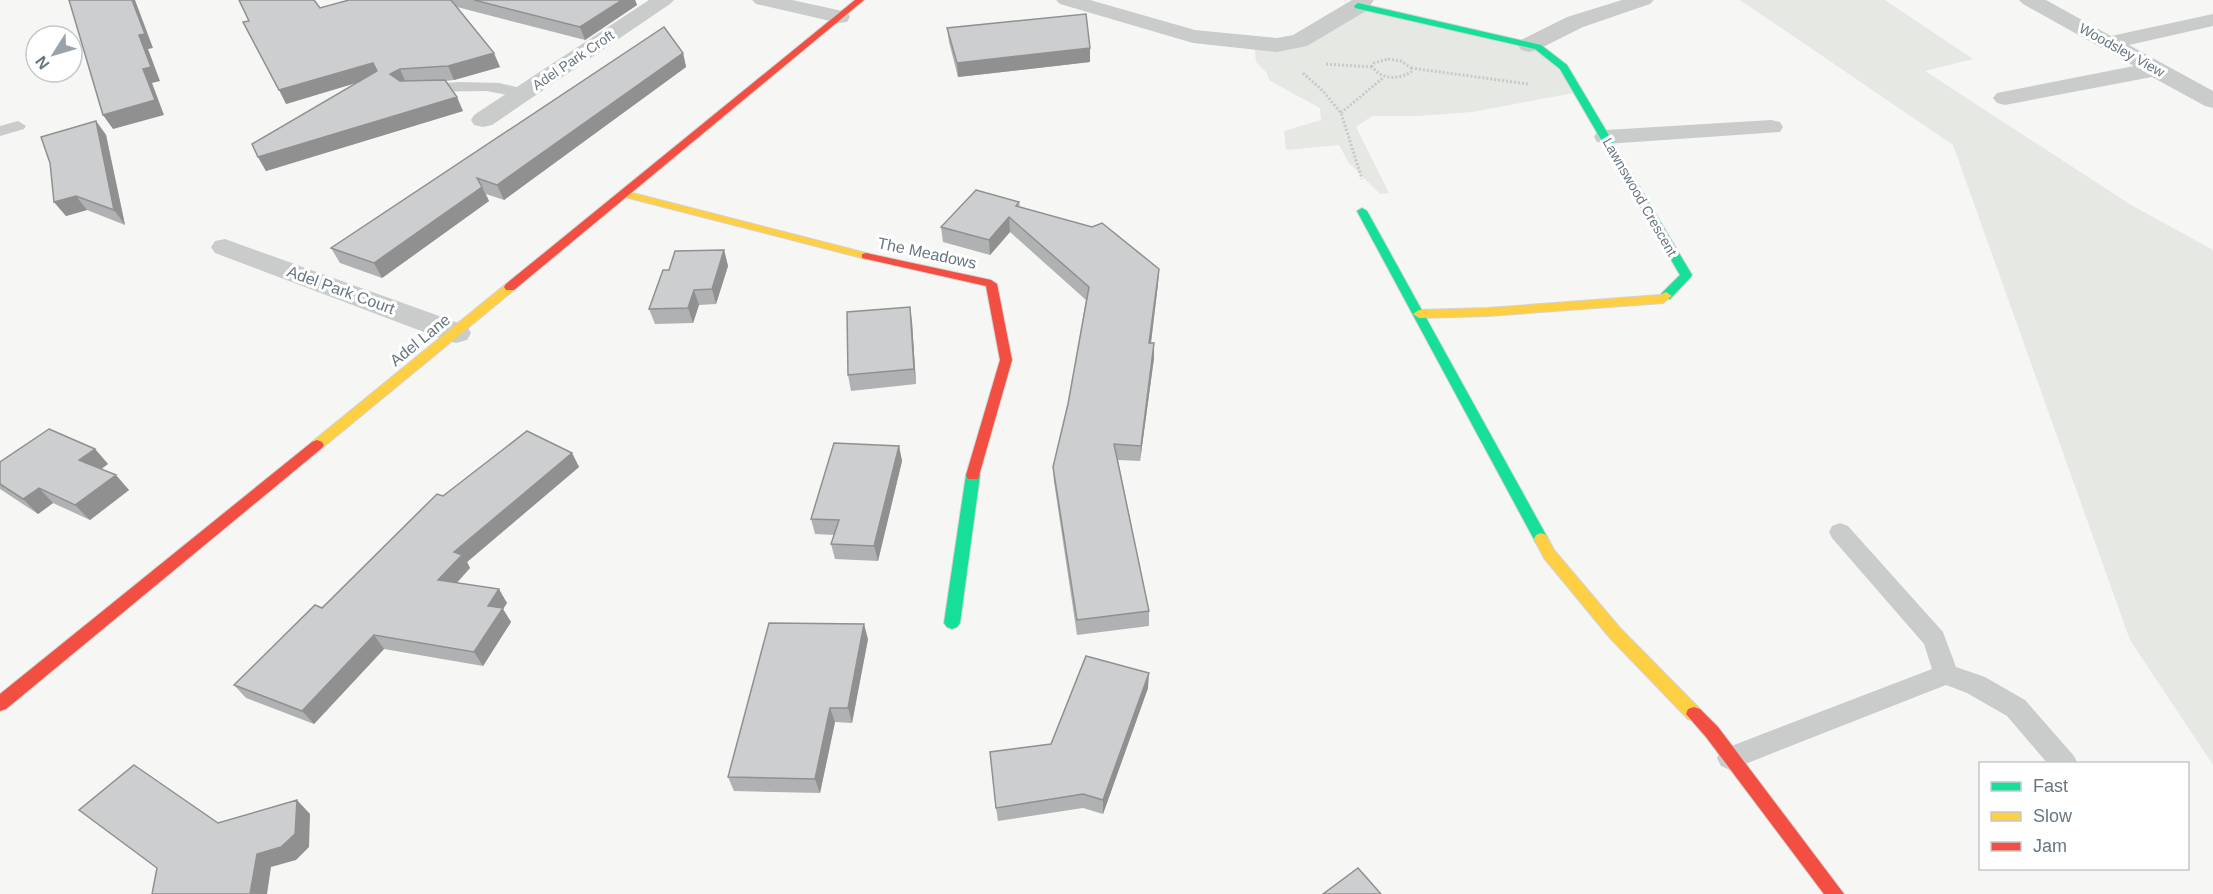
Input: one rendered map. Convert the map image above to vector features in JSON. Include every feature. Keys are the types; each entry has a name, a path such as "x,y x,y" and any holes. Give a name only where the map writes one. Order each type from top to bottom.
{"street":[{"name":"Adel Park Croft","path":"483,120 663,0"},
{"path":"763,0 839,17"},
{"name":"Adel Lane","path":"0,704 626,194 860,0"},
{"path":"1067,0 1193,36 1277,45 1299,41 1361,3"},
{"path":"1529,45 1575,22 1642,0"},
{"name":"Woodsley View","path":"2030,0 2213,100"},
{"name":"Lawnswood Crescent","path":"1361,3 1538,47 1564,67 1686,275 1663,299 1488,312 1419,314"},
{"path":"2109,43 2213,20"},
{"path":"2005,98 2156,69"},
{"path":"1606,138 1771,127"},
{"name":"The Meadows","path":"626,194 838,250 991,284 1006,360 975,464 952,623"},
{"path":"1362,211 1549,554 1615,633 1712,732 1835,894"},
{"name":"Adel Park Court","path":"225,247 456,333"}],"lane":[{"path":"406,89 483,85 504,87 524,93"},
{"path":"0,131 18,126"},
{"path":"1840,532 1934,639 1946,674"},
{"path":"1730,758 1946,674 1976,685 2016,708 2063,762"}],"path":[{"path":"1411,68 1411,72 1403,77 1385,77 1372,66 1377,61 1395,59 1407,63 1411,68 1448,71 1579,92"},
{"path":"1296,68 1323,91 1341,113 1351,150 1363,181 1362,211"},
{"path":"1341,113 1385,77"}],"shaded area":[{"path":"1740,0 1885,0 1973,59 1925,71 2131,205 2213,250 2213,765 2130,640 1953,145"},
{"path":"1358,6 1538,47 1579,92 1472,112 1418,116 1372,116 1356,127 1389,193 1380,194 1349,163 1339,145 1286,150 1284,131 1321,120 1320,108 1270,81 1266,72 1256,62 1254,43 1277,45"}],"building":[{"path":"69,0 132,0 145,34 139,35 151,67 143,69 155,100 103,115 84,51 84,24 76,24"},
{"path":"239,0 314,0 320,8 349,0 451,0 494,53 448,66 400,69 390,74 400,81 445,80 457,97 258,157 252,144 377,71 373,63 279,90 243,22 249,21"},
{"path":"474,0 622,0 580,27"},
{"path":"1086,14 1090,48 957,63 947,28"},
{"path":"664,27 683,53 497,185 477,178 482,187 374,263 331,248"},
{"path":"96,121 114,210 76,196 54,202 50,163 41,137"},
{"path":"976,190 1019,202 1016,206 1092,227 1102,223 1159,269 1149,343 1154,343 1141,446 1114,444 1149,611 1077,620 1053,467 1068,404 1089,287 1009,217 989,240 941,227"},
{"path":"724,250 712,289 694,290 688,308 649,309 663,270 669,270 675,251"},
{"path":"910,307 914,369 848,375 847,312"},
{"path":"49,429 95,449 79,460 116,475 75,505 39,488 23,499 0,484 0,462"},
{"path":"527,431 572,453 454,552 462,555 438,580 499,589 488,606 503,608 474,652 374,635 302,711 234,685 315,605 322,608 437,494 443,496"},
{"path":"834,443 899,446 874,546 831,544 839,520 811,519"},
{"path":"769,623 864,624 848,708 830,708 815,779 728,777"},
{"path":"1086,656 1149,673 1103,800 1083,794 996,808 990,752 1051,744"},
{"path":"134,765 218,823 297,800 295,834 281,847 257,854 250,894 152,894 157,868 79,810"},
{"path":"1358,868 1381,894 1323,894"}],"traffic: fast":[{"path":"1358,6 1538,47 1564,67 1686,275 1666,296"},
{"path":"1362,211 1541,539"},
{"path":"952,623 973,475"}],"traffic: slow":[{"path":"625,194 866,256"},
{"path":"317,445 510,287"},
{"path":"1419,314 1488,312 1663,299 1666,296"},
{"path":"1541,539 1549,554 1615,633 1694,714"}],"traffic: jam":[{"path":"510,287 860,0"},
{"path":"866,256 991,284 1006,360 973,475"},
{"path":"0,704 317,445"},
{"path":"1694,714 1712,732 1835,894"}]}
